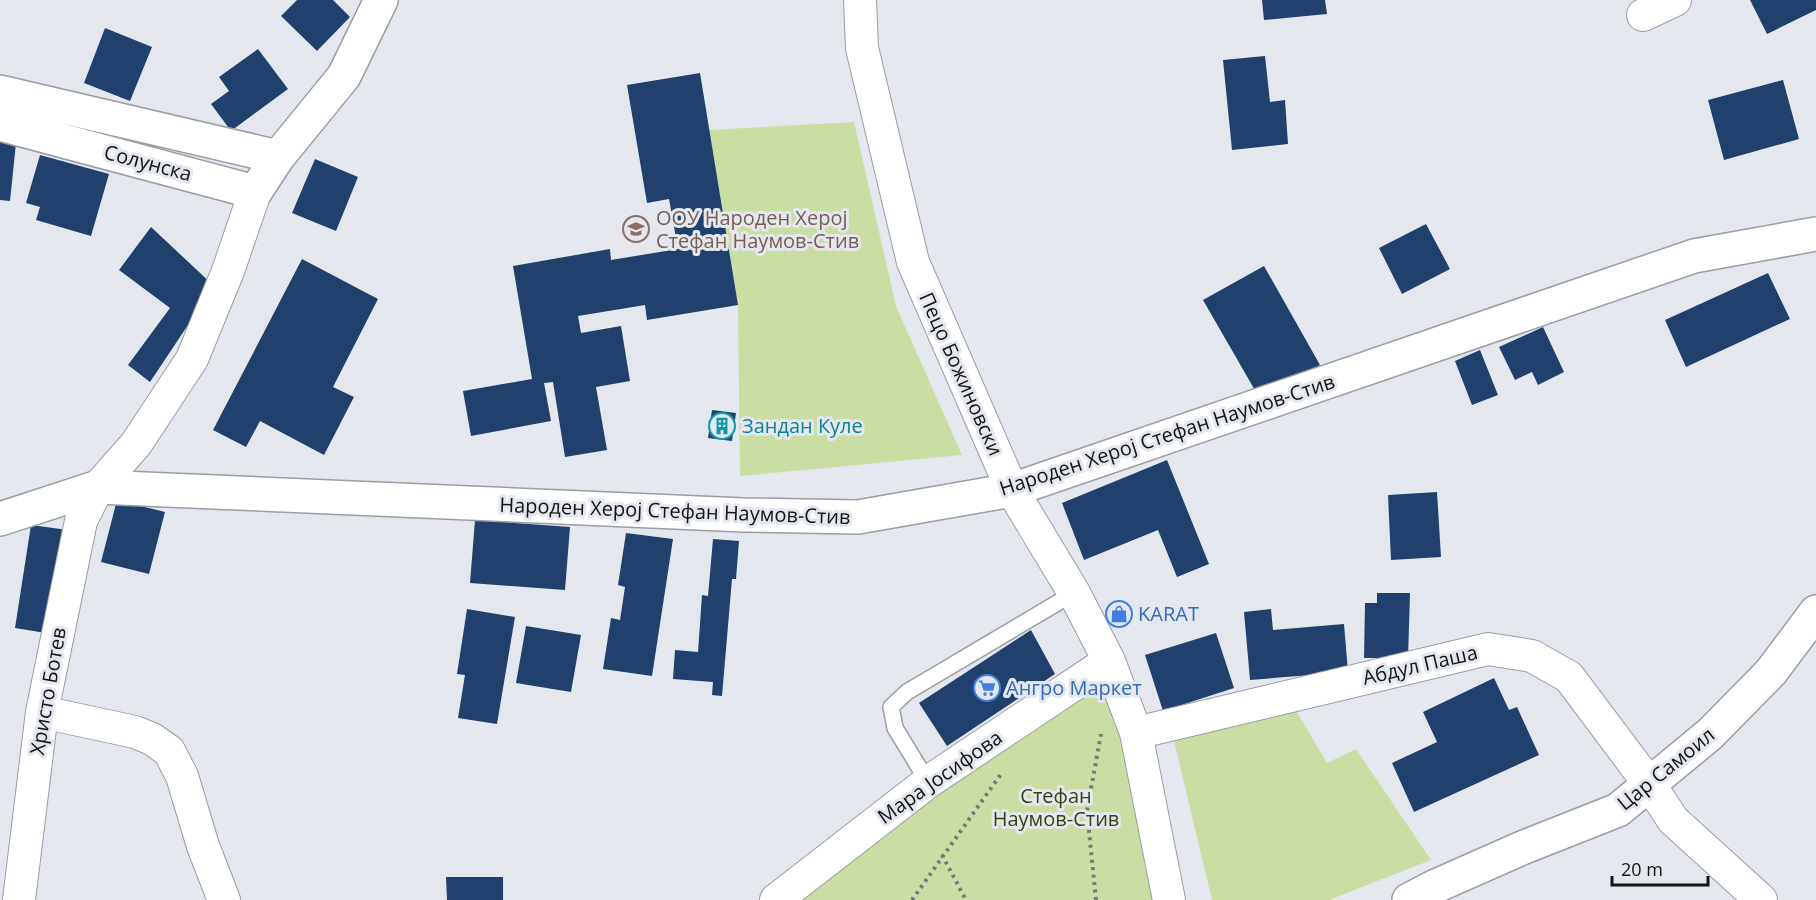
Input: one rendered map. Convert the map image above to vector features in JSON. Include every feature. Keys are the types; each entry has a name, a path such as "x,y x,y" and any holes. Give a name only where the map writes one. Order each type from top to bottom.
{"street":[{"path":"255,192 278,157 344,76 381,0"},
{"name":"Пецо Божиновски","path":"860,0 862,48 913,262 1012,490 1074,593 1109,662 1136,733 1168,900"},
{"path":"1643,15 1675,0"},
{"name":"Солунска","path":"0,92 278,157"},
{"name":"Солунска","path":"0,124 255,192"},
{"name":"Христо Ботев","path":"19,900 42,711 81,521 98,487 136,444 192,359 228,271 255,192"},
{"name":"Народен Херој Стефан Наумов-Стив","path":"0,519 98,487 744,515 858,517 1012,490 1694,256 1816,234"},
{"name":"Цар Самоил","path":"1409,900 1522,848 1618,810 1710,734 1771,672 1816,612"},
{"name":"Абдул Паша","path":"1136,733 1488,649 1532,656 1569,677 1650,785 1673,820 1761,900"},
{"name":"Мара Јосифова","path":"776,900 928,782 1109,662"},
{"path":"42,711 135,732 152,739 169,752 182,776 203,846 224,900"}],"lane":[{"path":"928,782 895,728 891,707 907,692 1074,593"}],"path":[{"path":"1096,900 1087,812 1101,728"},
{"path":"912,900 1005,769"},
{"path":"942,855 966,900"}],"green space":[{"path":"854,122 896,306 962,455 740,476 738,305 709,130"},
{"name":"Стефан Наумов-Стив","path":"1109,661 1169,900 776,900"},
{"path":"1294,707 1327,763 1356,749 1431,860 1329,900 1212,900 1173,737"}],"building":[{"path":"297,0 333,0 350,17 317,51 281,16"},
{"path":"1262,0 1325,0 1327,14 1264,20"},
{"path":"1750,0 1816,0 1816,10 1767,34"},
{"path":"105,28 152,47 130,101 84,83"},
{"path":"258,49 288,89 231,131 211,104 229,91 219,77"},
{"path":"1265,56 1270,102 1285,100 1288,144 1232,150 1223,60"},
{"path":"700,73 738,305 647,320 645,305 578,316 581,333 621,326 630,381 596,387 607,450 565,457 553,382 544,383 551,421 471,436 463,391 532,379 513,266 610,249 611,260 678,249 669,199 647,203 627,85"},
{"path":"1783,80 1799,139 1724,160 1708,100"},
{"path":"0,142 16,143 10,201 0,200"},
{"path":"40,155 109,174 91,236 36,220 40,207 26,203"},
{"path":"315,159 358,177 336,231 292,213"},
{"path":"1426,224 1450,269 1402,294 1379,248"},
{"path":"151,227 214,286 150,382 128,365 170,308 119,270"},
{"path":"302,259 378,299 333,387 354,397 324,455 260,421 246,447 213,430"},
{"path":"1264,266 1320,365 1260,399 1203,300"},
{"path":"1768,273 1790,319 1686,367 1665,320"},
{"path":"1543,327 1564,372 1538,385 1532,372 1515,380 1499,347"},
{"path":"1480,350 1498,395 1472,405 1455,361"},
{"name":"Зандан Куле","path":"712,410 736,413 732,441 708,438"},
{"path":"1167,460 1209,564 1177,577 1158,530 1084,560 1062,503"},
{"path":"1437,492 1441,557 1391,560 1388,495"},
{"path":"117,500 165,512 149,574 101,562"},
{"path":"475,520 570,527 565,590 470,583"},
{"path":"31,525 68,530 52,634 15,628"},
{"path":"626,533 673,539 652,676 603,669 611,618 620,620 625,587 618,585"},
{"path":"713,539 739,541 736,579 732,579 722,696 712,695 713,682 673,679 675,650 698,652 702,595 708,596"},
{"path":"1377,593 1410,593 1408,658 1364,658 1365,603 1377,603"},
{"path":"467,609 515,617 497,724 458,718 465,675 457,674"},
{"path":"1271,609 1273,630 1344,624 1348,672 1250,680 1244,612"},
{"path":"526,626 581,635 571,692 516,683"},
{"name":"Ангро Маркет","path":"1031,630 1055,674 947,746 919,703"},
{"path":"1216,633 1234,688 1163,711 1145,655"},
{"path":"1494,678 1509,710 1517,707 1539,755 1414,812 1392,763 1437,742 1423,712"},
{"path":"446,877 503,877 503,900 447,900"}],"place":[{"name":"ООУ Народен Херој Стефан Наумов-Стив","path":"636,229"},
{"name":"Зандан Куле","path":"722,426"},
{"name":"KARAT","path":"1119,614"},
{"name":"Ангро Маркет","path":"987,688"}]}
